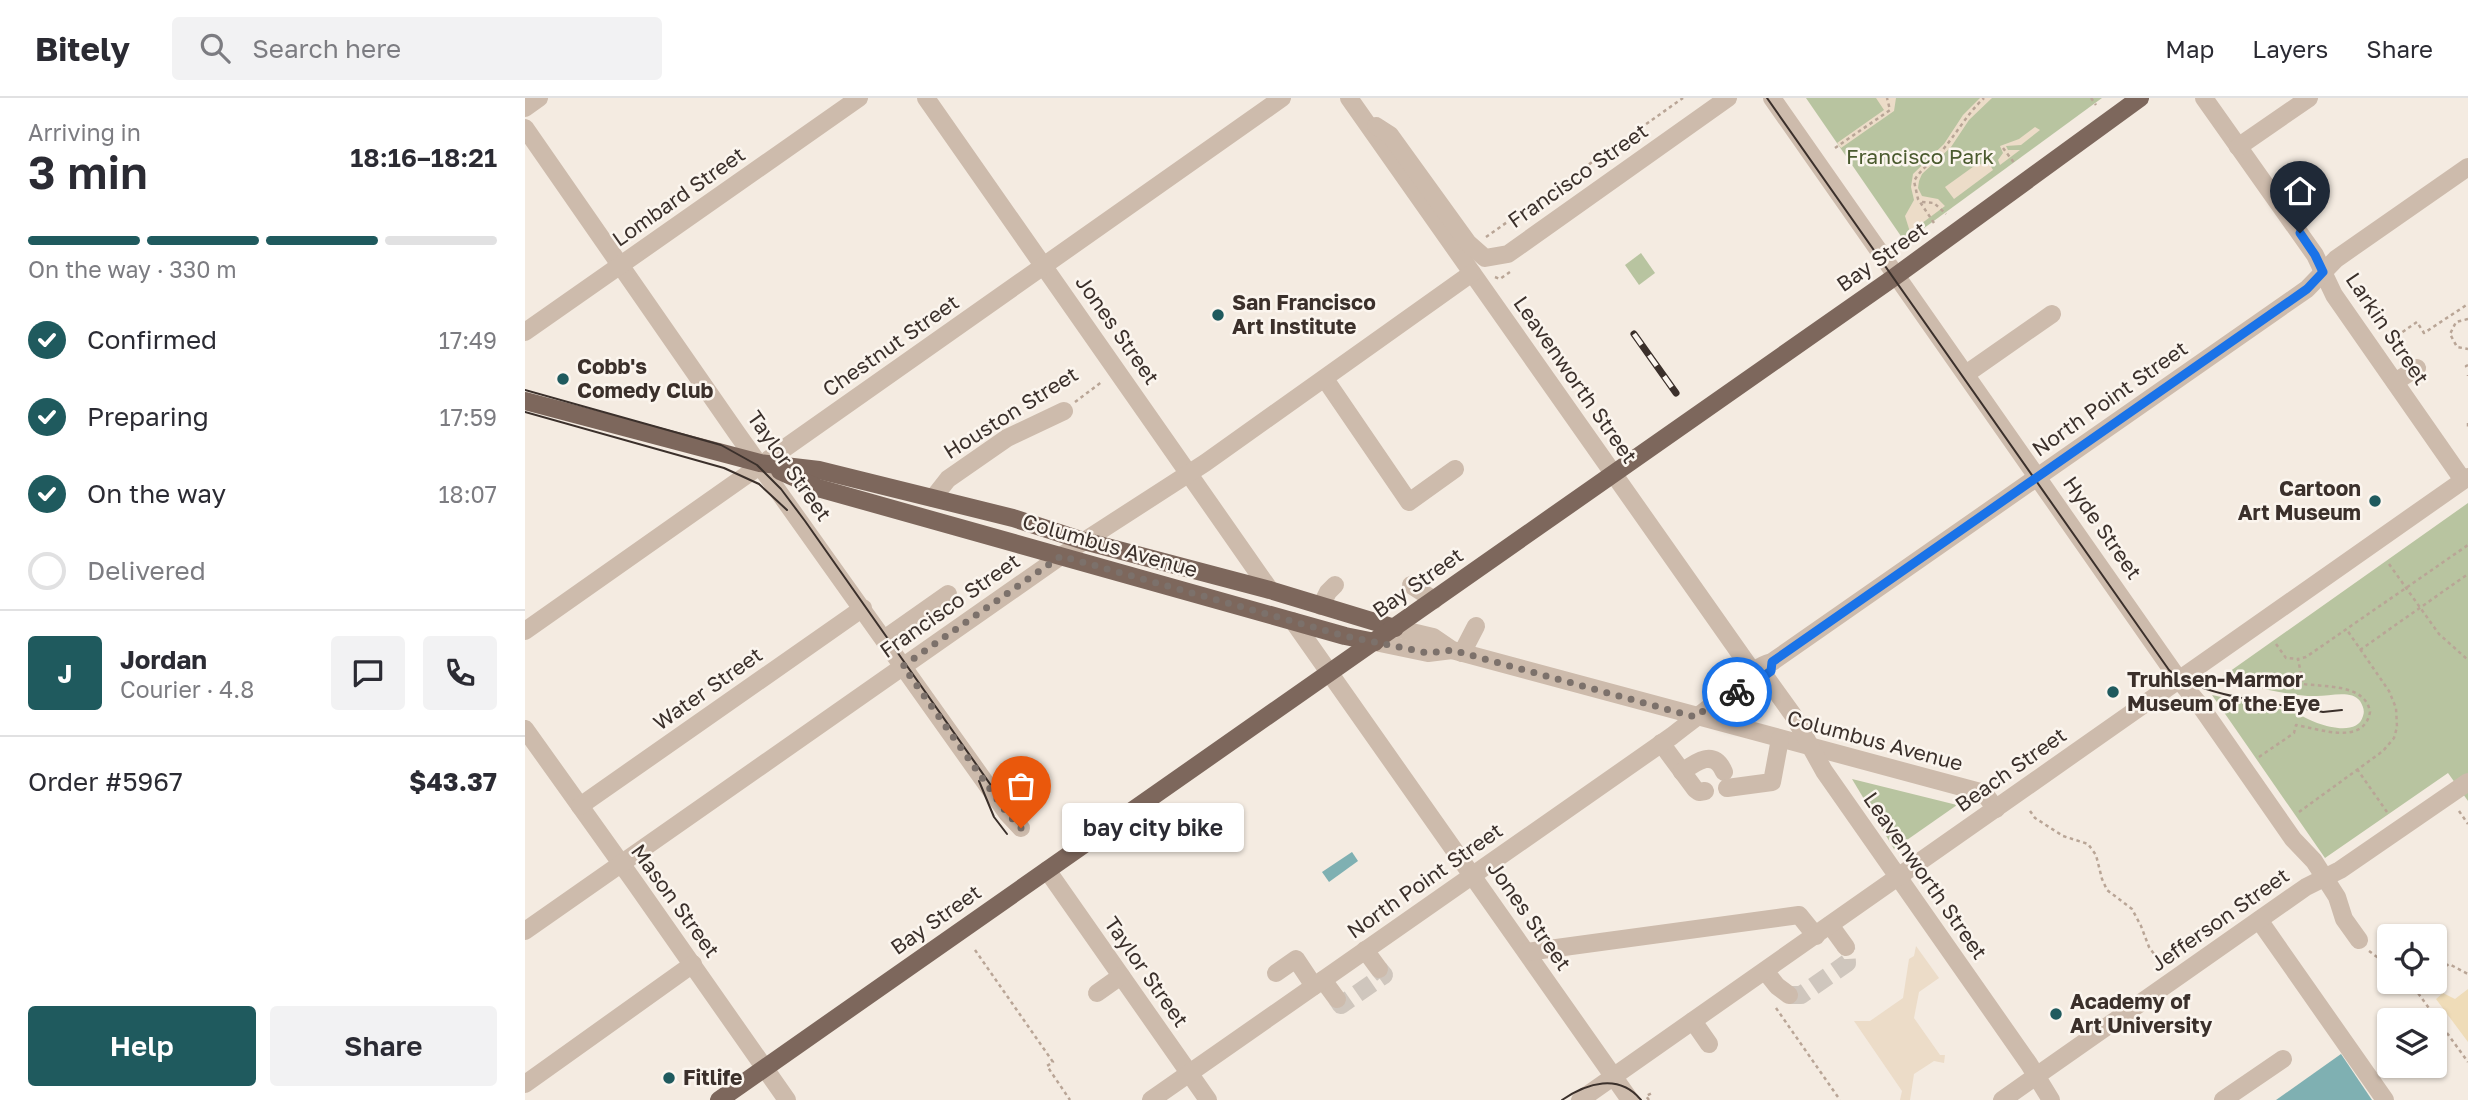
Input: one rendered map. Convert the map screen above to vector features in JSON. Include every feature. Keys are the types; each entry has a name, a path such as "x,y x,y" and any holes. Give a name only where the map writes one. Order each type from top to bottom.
{"main road":[{"name":"Bay Street","path":"719,1100 1896,275 2140,98"},
{"name":"Columbus Avenue","path":"525,401 760,463 819,470 1013,518 1084,541 1270,590 1395,628"},
{"name":"Columbus Avenue","path":"760,463 818,488 1345,636 1375,642"}],"street":[{"path":"525,108 539,98"},
{"name":"Lombard Street","path":"525,332 859,98"},
{"name":"Jones Street","path":"926,98 1270,590"},
{"name":"Chestnut Street","path":"525,631 1282,98"},
{"name":"Leavenworth Street","path":"1349,98 1613,474 1763,670 1793,715 1808,746 2051,1100"},
{"name":"Francisco Street","path":"1483,249 1508,254 1728,98"},
{"name":"Hyde Street","path":"1772,98 2179,680 2199,704 2293,839 2308,853 2325,877 2337,897 2344,919 2359,940"},
{"name":"Larkin Street","path":"2204,98 2315,255 2334,295 2466,478"},
{"path":"2238,146 2309,98"},
{"name":"Leavenworth Street","path":"1361,115 1390,135 1468,243 1483,249"},
{"name":"Taylor Street","path":"525,128 1007,813 1021,828"},
{"name":"North Point Street","path":"1151,1100 2307,289 2336,260 2468,167"},
{"name":"Francisco Street","path":"525,931 1061,556 1189,473 1325,379 1472,273"},
{"path":"1966,374 2052,314"},
{"path":"2395,382 2417,368"},
{"path":"1325,379 1409,502 1455,469"},
{"name":"Houston Street","path":"933,498 948,479 1007,438 1064,411"},
{"name":"Beach Street","path":"1580,1100 2466,478"},
{"path":"1321,606 1335,585"},
{"path":"1411,585 1434,600"},
{"path":"884,639 948,594"},
{"name":"Water Street","path":"580,806 863,608"},
{"name":"Jones Street","path":"1293,621 1630,1100"},
{"path":"1457,652 1476,626"},
{"name":"Columbus Avenue","path":"1395,628 1433,637 1457,652 1984,793 1996,809"},
{"name":"Columbus Avenue","path":"1375,642 1428,653 1457,652"},
{"name":"Mason Street","path":"525,729 787,1100"},
{"path":"1661,743 1693,783 1706,758 1717,761 1726,780 1772,782 1780,738"},
{"name":"Jefferson Street","path":"2002,1100 2306,887 2340,870 2468,782"},
{"name":"Taylor Street","path":"1047,870 1208,1100"},
{"path":"1527,953 1799,915 1846,947"},
{"path":"2259,920 2385,1100"},
{"path":"1365,950 1379,969"},
{"path":"1276,973 1296,959 1337,999"},
{"path":"525,1084 693,964"},
{"path":"1765,971 1777,986 1781,999"},
{"path":"1096,993 1121,976"},
{"path":"1693,1021 1709,1044"},
{"path":"2223,1100 2283,1059"}],"path":[{"name":"Francisco Street","path":"1483,249 1557,187 1683,98"},
{"path":"1835,148 1890,110 1887,98"},
{"path":"1934,223 1920,202 1914,181 1919,171 1945,148 1984,98"},
{"path":"2091,98 2096,105"},
{"path":"1634,133 1641,141"},
{"path":"2003,148 2015,164"},
{"path":"1557,187 1563,195"},
{"path":"1920,202 1934,203 1946,214"},
{"path":"2391,340 2417,322 2424,333 2468,304"},
{"path":"2468,319 2461,319 2452,327 2450,334 2453,343 2462,349 2468,349"},
{"path":"2441,323 2452,327"},
{"path":"2468,365 2468,370"},
{"name":"Houston Street","path":"1064,411 1117,370"},
{"path":"2276,644 2286,658 2306,657 2468,545"},
{"path":"2389,564 2445,641 2468,660"},
{"path":"2360,650 2468,574"},
{"path":"2299,812 2389,745 2393,738 2398,718 2389,691 2347,630"},
{"path":"2259,757 2294,733 2297,725 2345,733 2358,731 2367,723 2369,709 2363,696 2353,691 2303,684 2298,659"},
{"path":"2357,769 2387,812"},
{"path":"2029,811 2063,836 2088,845 2097,855 2107,890 2132,909 2149,947 2164,968"},
{"path":"2459,811 2468,824"},
{"path":"2359,940 2377,957"},
{"path":"975,950 1053,1062 1047,1066 1070,1100"},
{"path":"2447,965 2468,974"},
{"path":"2419,994 2468,1062"},
{"path":"1781,999 1840,1100"},
{"path":"1649,1100 1646,1096 1651,1093"}],"green space":[{"name":"Francisco Park","path":"1806,98 2102,98 1905,242"},
{"path":"1641,253 1655,273 1639,285 1625,265"},
{"path":"2468,503 2468,801 2448,773 2325,858 2212,695 2298,713 2322,725 2343,728 2359,723 2364,714 2363,708 2360,701 2351,695 2292,694 2219,679"},
{"path":"1852,779 1957,805 1894,849"}],"sand":[{"path":"2468,989 2468,1042 2447,1014 2447,1008 2443,1008 2436,999 2445,994 2455,999"}],"shaded area":[{"path":"1876,98 1896,98 1894,111 1841,148 1837,143 1884,110"},
{"path":"1980,98 1992,98 1969,120 1951,147 1922,174 1919,181 1918,188 1922,196 1938,199 1945,206 1910,232 1905,216 1914,200 1911,187 1913,174 1944,144 1963,115"},
{"path":"2035,127 2040,130 2021,145 2006,146 2008,150 2020,150 2000,165 1998,160 2003,153 2000,146 2019,139"},
{"path":"1977,164 1990,165 1993,170 1954,199 1945,187"},
{"path":"1916,946 1939,978 1919,992 1914,1018 1940,1055 1945,1055 1944,1063 1934,1061 1914,1074 1910,1100 1900,1100 1902,1091 1854,1021 1870,1021 1903,998 1909,959 1914,956"}],"water":[{"path":"1352,852 1358,861 1329,882 1322,872"},
{"path":"2341,1054 2372,1100 2276,1100"}],"tunnel":[{"path":"1789,995 1801,995 1847,963 1846,947"},
{"path":"1337,999 1341,1005 1384,975 1379,969"}],"tram line":[{"path":"1767,98 2169,670 2200,687 2241,698 2323,712 2342,710"},
{"path":"525,390 721,445 757,465 781,489 805,521 1021,828"},
{"path":"525,412 724,468 759,484 787,510"},
{"path":"979,781 994,817 1007,834"},
{"path":"1562,1100 1592,1085 1603,1084 1623,1086 1641,1100"}],"railway":[{"path":"1634,334 1676,393"}],"way so far":[{"path":"1021,828 1007,813 903,666 1061,556 1345,636 1428,653 1452,650 1695,717 1723,697 1737,692"}],"place":[{"name":"San Francisco Art Institute","path":"1218,315"},
{"name":"Cobb's Comedy Club","path":"563,379"},
{"name":"Cartoon Art Museum","path":"2375,501"},
{"name":"Truhlsen-Marmor Museum of the Eye","path":"2113,692"},
{"name":"bay city bike","path":"1021,828"},
{"name":"Academy of Art University","path":"2056,1014"},
{"name":"Fitlife","path":"669,1078"}],"route":[{"path":"1737,692 1771,671 1772,662 2307,289 2323,272 2300,233"}]}
